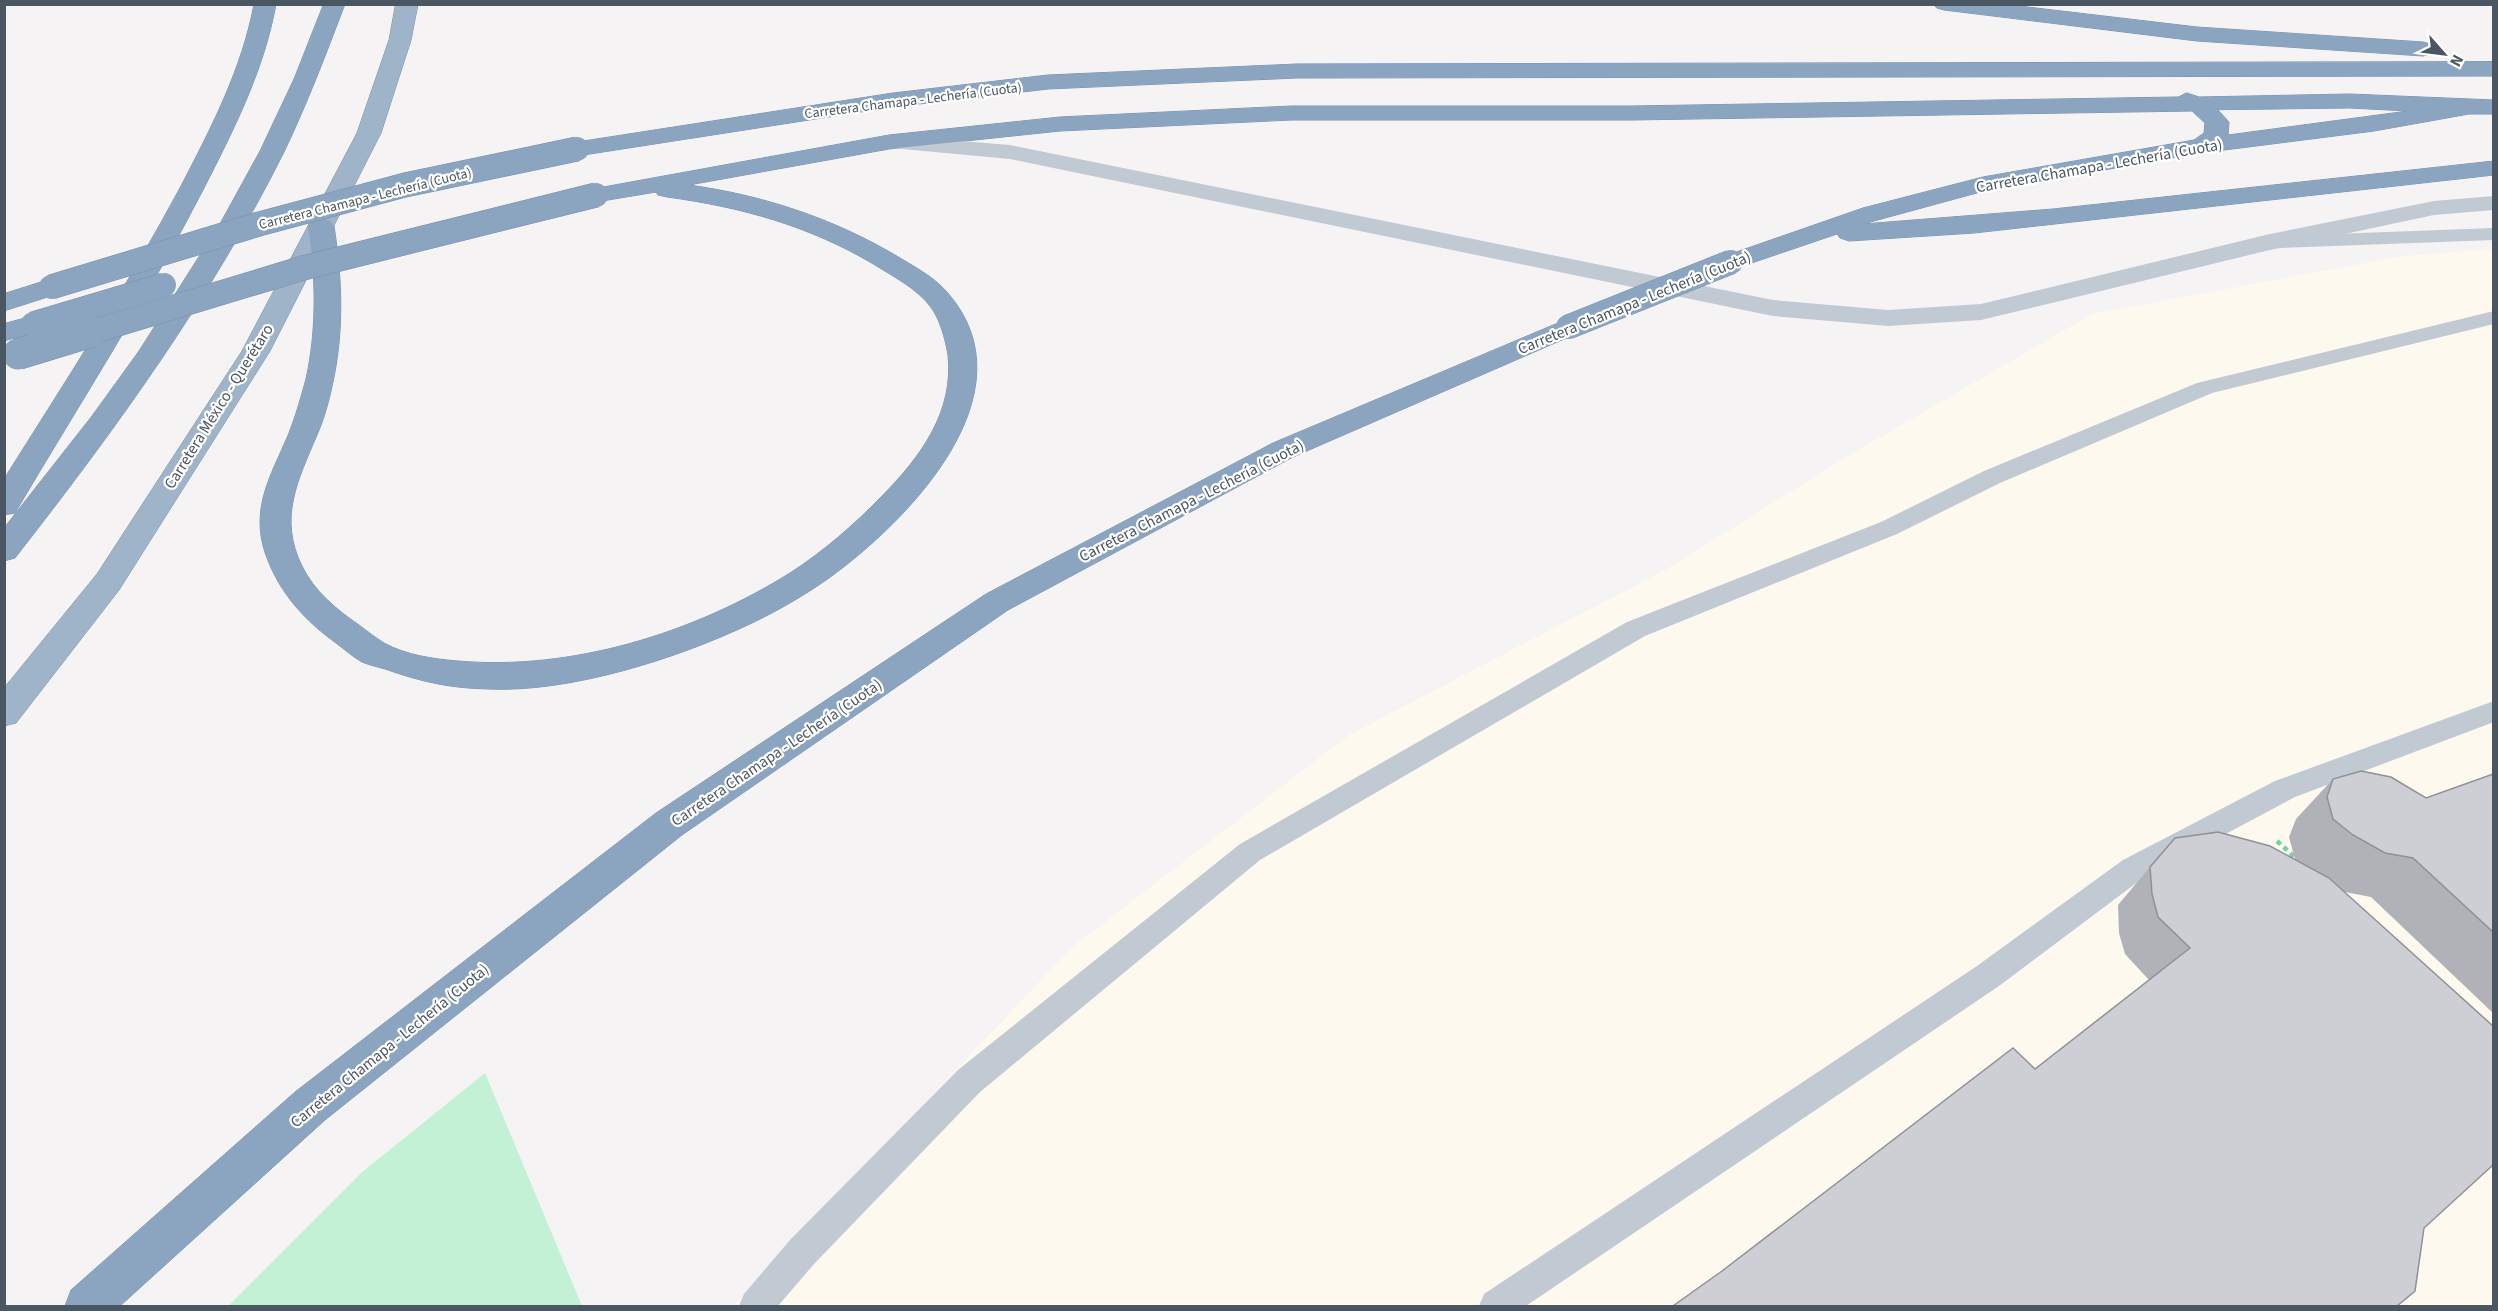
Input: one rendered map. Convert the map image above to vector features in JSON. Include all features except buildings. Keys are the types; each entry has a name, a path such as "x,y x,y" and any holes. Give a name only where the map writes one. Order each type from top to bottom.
{"highway":[{"path":"4,505 125,310 176,220 241,82 261,28 265,4"},
{"path":"4,550 117,401 188,298 237,218 285,128 315,60 335,4"},
{"name":"Carretera México - Querétaro","path":"4,713 108,582 256,351 369,133 400,40 407,4"},
{"path":"1944,4 2122,27 2272,40 2493,53"},
{"path":"2074,4 2156,17 2272,40"},
{"name":"Carretera Chamapa - Lechería (Cuota)","path":"4,303 259,224 405,185 576,149 893,100 1048,82 1285,72 2493,69"},
{"path":"9,349 33,324 317,242 613,180 920,122 1079,104 1133,100 1312,95 2151,95 2181,98 2200,105 2213,117 2218,129 2216,136 2201,146"},
{"path":"9,349 613,180 889,142 1060,124 1291,113 1631,113 2350,101 2469,108"},
{"name":"Carretera Chamapa - Lechería (Cuota)","path":"87,1306 310,1106 669,824 997,602 1283,450 1568,327 1802,235 1872,213 1983,184 2201,146 2374,124 2469,108 2493,107"},
{"path":"1802,235 1974,225 2493,168"},
{"path":"321,226 328,266 328,310 323,359 302,435 287,464 279,495 275,525 281,555 295,584 340,632 370,651 406,666 441,674 479,677 519,676 575,669 632,656 687,638 739,616 788,589 833,559 870,528 925,468 944,441 956,414 962,388 964,362 959,338 950,316 936,296 876,254 842,236 766,209 714,197 613,180"}],"street":[{"path":"889,142 1010,152 1773,308 1888,318 1982,312 2270,242 2434,208 2493,203"}],"lane":[{"path":"2270,242 2493,234"},
{"path":"756,1306 802,1252 969,1081 1250,852 1636,628 1889,528 1992,477 2205,388 2493,317"},
{"path":"1496,1306 1988,976 2133,869 2285,789 2493,711"}],"path":[{"path":"2243,810 2303,866"}],"shaded area":[{"path":"2493,249 2493,1306 734,1306 1071,948 1349,735 1665,570 1848,456 2092,314 2403,256"}],"green space":[{"path":"485,1073 582,1306 228,1306 361,1173"}]}
